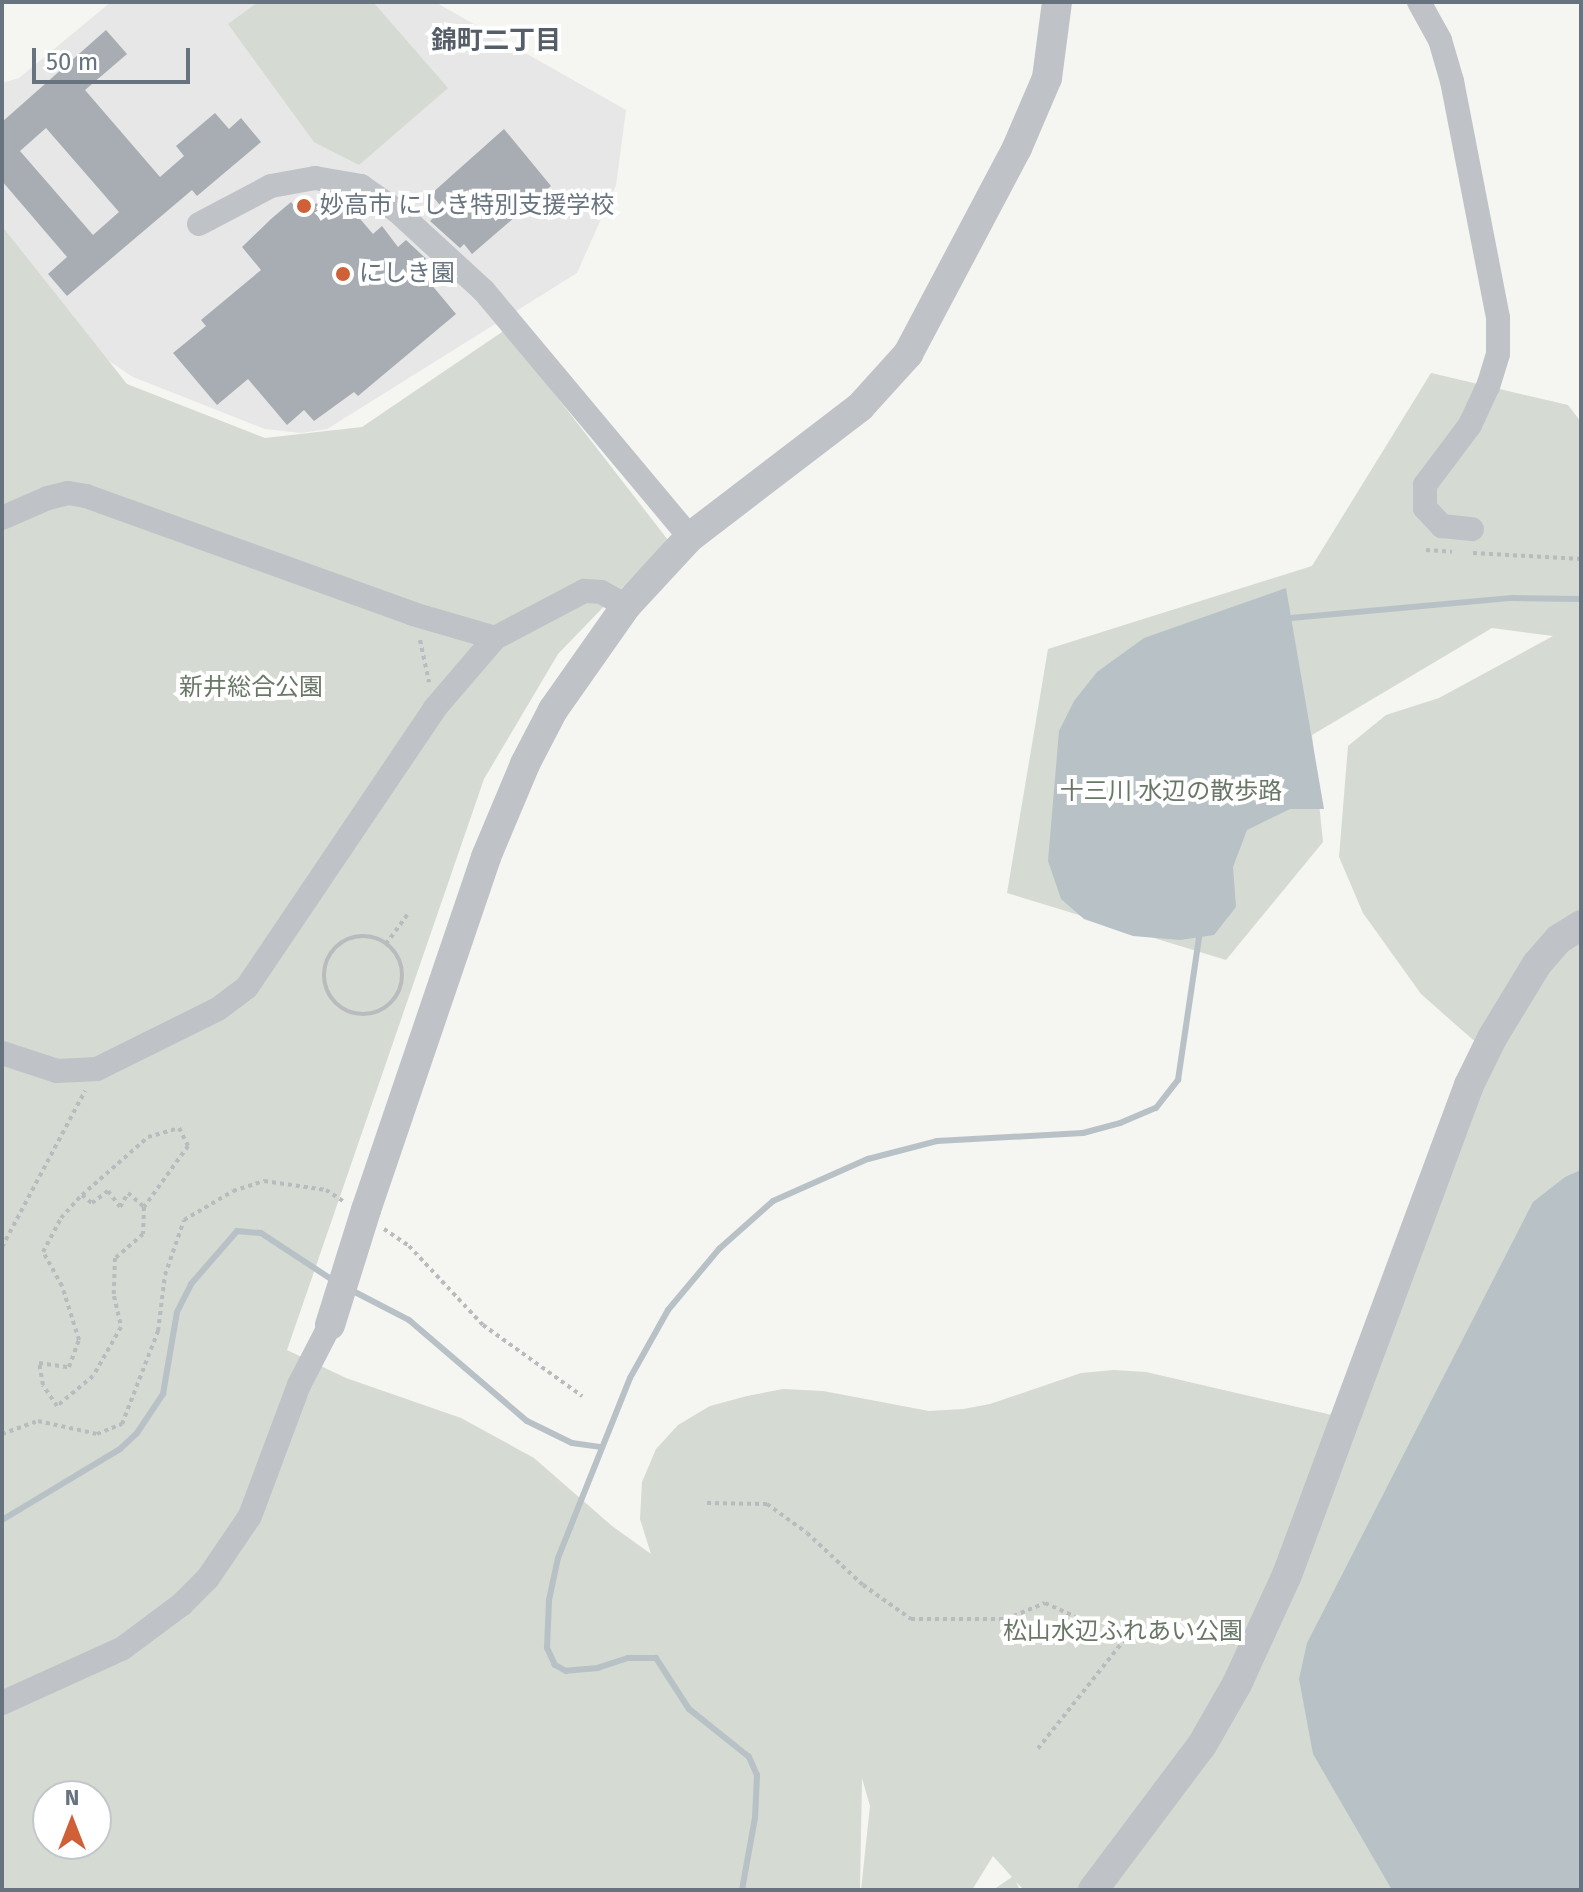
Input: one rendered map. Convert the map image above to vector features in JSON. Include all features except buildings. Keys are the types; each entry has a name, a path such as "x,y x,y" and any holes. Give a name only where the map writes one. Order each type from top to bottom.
{"street":[{"path":"1419,2 1440,40 1452,81 1498,318 1498,354 1488,386 1470,425 1425,485 1425,508 1442,526 1472,541"},
{"path":"2,1703 123,1648 182,1604 208,1578 250,1516 299,1385 330,1325 363,1213 508,803 553,710 626,606 690,537 860,407 908,354 1023,134 1047,78 1066,3"},
{"path":"199,224 271,186 315,178 361,186 397,211 484,291 690,537"},
{"path":"2,518 48,498 68,493 86,496 413,614 495,638"},
{"path":"2,1053 57,1071 97,1069 218,1009 247,987 435,708 495,638 584,591 601,592 626,606"},
{"path":"1093,1890 1202,1745 1237,1684 1287,1575 1469,1085 1530,973 1559,939 1581,925"}],"path":[{"path":"1472,541 1581,559"},
{"path":"1426,550 1457,552"},
{"path":"413,614 435,708"},
{"path":"386,944 408,914"},
{"path":"352,937 378,938 386,944 397,955 402,967 399,991 381,1010 356,1013 345,1009 327,990 324,977 331,952 352,937"},
{"path":"2,1247 88,1085"},
{"path":"179,1128 188,1146 144,1207 143,1234 115,1258 114,1296 121,1327 93,1376 57,1406 43,1385 39,1363 69,1367 79,1340 62,1286 43,1252 61,1218 82,1195 148,1137 179,1128"},
{"path":"2,1434 38,1421 97,1434 122,1424 140,1385 158,1331 165,1275 184,1220 233,1191 264,1181 326,1190 363,1213 409,1246 483,1325 582,1396"},
{"path":"82,1195 92,1203 108,1191 120,1207 128,1193 144,1207"},
{"path":"707,1503 767,1504 807,1533 863,1585 911,1619 1006,1619 1045,1603 1125,1639 1036,1751"}],"shaded area":[{"name":"妙高市 にしき特別支援学校","path":"111,2 435,2 626,110 616,185 577,273 327,429 301,433 265,429 133,377 106,359 2,226 2,83 19,78"},
{"path":"1286,588 1324,809 1290,809 1247,830 1233,867 1236,907 1214,935 1180,940 1133,936 1084,919 1061,899 1048,861 1059,731 1074,701 1097,672 1144,638"},
{"path":"1581,1170 1581,1890 1392,1890 1313,1754 1299,1679 1307,1643 1533,1202 1565,1177"}],"green space":[{"path":"258,2 373,2 448,88 359,165 314,142 228,24"},
{"path":"2,226 127,384 265,438 362,427 505,330 668,540 558,654 484,779 287,1350 346,1378 461,1418 534,1458 612,1526 651,1554 640,1519 642,1482 656,1449 678,1425 710,1406 747,1396 783,1389 823,1391 929,1411 963,1409 990,1404 1081,1373 1114,1370 1146,1372 1345,1418 1488,1048 1472,1039 1421,994 1363,913 1339,857 1348,746 1386,715 1439,698 1553,636 1492,628 1312,735 1323,842 1226,960 1007,893 1048,649 1312,566 1431,373 1568,405 1581,422 1581,1890 1024,1890 1016,1882 1020,1890 993,1890 1012,1877 993,1856 972,1890 861,1890 870,1806 862,1778 860,1890 2,1890"}],"waterway":[{"path":"1291,618 1512,598 1581,599"},
{"path":"742,1890 755,1818 757,1775 749,1757 689,1709 656,1658 628,1658 598,1668 566,1671 555,1665 547,1648 549,1600 558,1558 630,1378 668,1310 719,1249 773,1201 868,1159 937,1141 1083,1133 1120,1123 1156,1108 1178,1080 1199,938"},
{"path":"2,1520 120,1449 137,1433 163,1394 177,1312 191,1284 237,1231 261,1233 334,1281"},
{"path":"351,1290 409,1320 527,1421 572,1443 600,1447"}],"place":[{"name":"妙高市 にしき特別支援学校","path":"304,206"},
{"name":"にしき園","path":"343,274"}],"district":[{"name":"錦町二丁目","path":"496,41"}],"park label":[{"name":"新井総合公園","path":"251,688"},
{"name":"十三川 水辺の散歩路","path":"1171,792"},
{"name":"松山水辺ふれあい公園","path":"1123,1632"}]}
